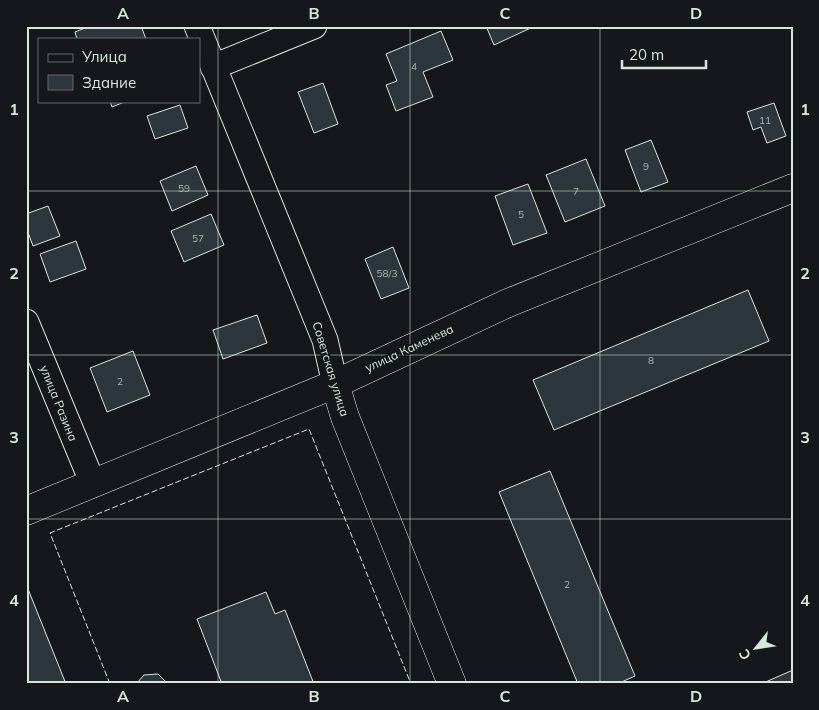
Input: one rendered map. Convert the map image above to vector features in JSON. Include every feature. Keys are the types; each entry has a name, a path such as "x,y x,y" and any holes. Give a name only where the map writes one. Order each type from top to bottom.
{"main road":[{"name":"улица Каменева","path":"26,511 335,384 501,305 793,188"},
{"name":"Советская улица","path":"335,384 345,416 452,684"}],"street":[{"name":"Советская улица","path":"197,26 325,340 335,384"},
{"path":"213,67 314,26"},
{"name":"улица Разина","path":"26,322 93,484"}],"building":[{"path":"90,26 141,26 146,38 77,38 75,32"},
{"path":"486,26 535,26 494,45"},
{"path":"441,31 453,60 423,72 433,97 396,111 386,85 397,81 386,54"},
{"path":"323,83 338,124 314,133 298,92"},
{"path":"110,102 124,102 112,107"},
{"path":"774,103 786,136 767,143 761,127 753,130 747,112"},
{"path":"180,105 188,128 155,139 147,116"},
{"path":"651,140 668,182 641,192 625,150"},
{"path":"586,159 605,206 565,222 546,175"},
{"path":"196,166 208,195 172,211 160,181"},
{"path":"528,184 547,233 513,245 495,196"},
{"path":"48,206 60,236 33,246 26,227 26,214"},
{"path":"211,214 224,245 184,262 171,231"},
{"path":"76,241 86,269 50,282 40,254"},
{"path":"393,247 409,288 381,299 365,259"},
{"path":"748,290 769,341 554,430 533,380"},
{"path":"257,315 267,343 223,359 213,330"},
{"path":"133,351 150,395 107,412 90,368"},
{"path":"550,471 635,676 617,684 578,684 499,492"},
{"path":"28,589 66,684 26,684"},
{"path":"266,592 275,614 285,610 314,684 222,684 197,619"},
{"path":"793,670 793,684 761,684"},
{"path":"158,674 168,684 136,684 144,675"}],"fence":[{"path":"110,684 50,533 309,429 411,684"}]}
